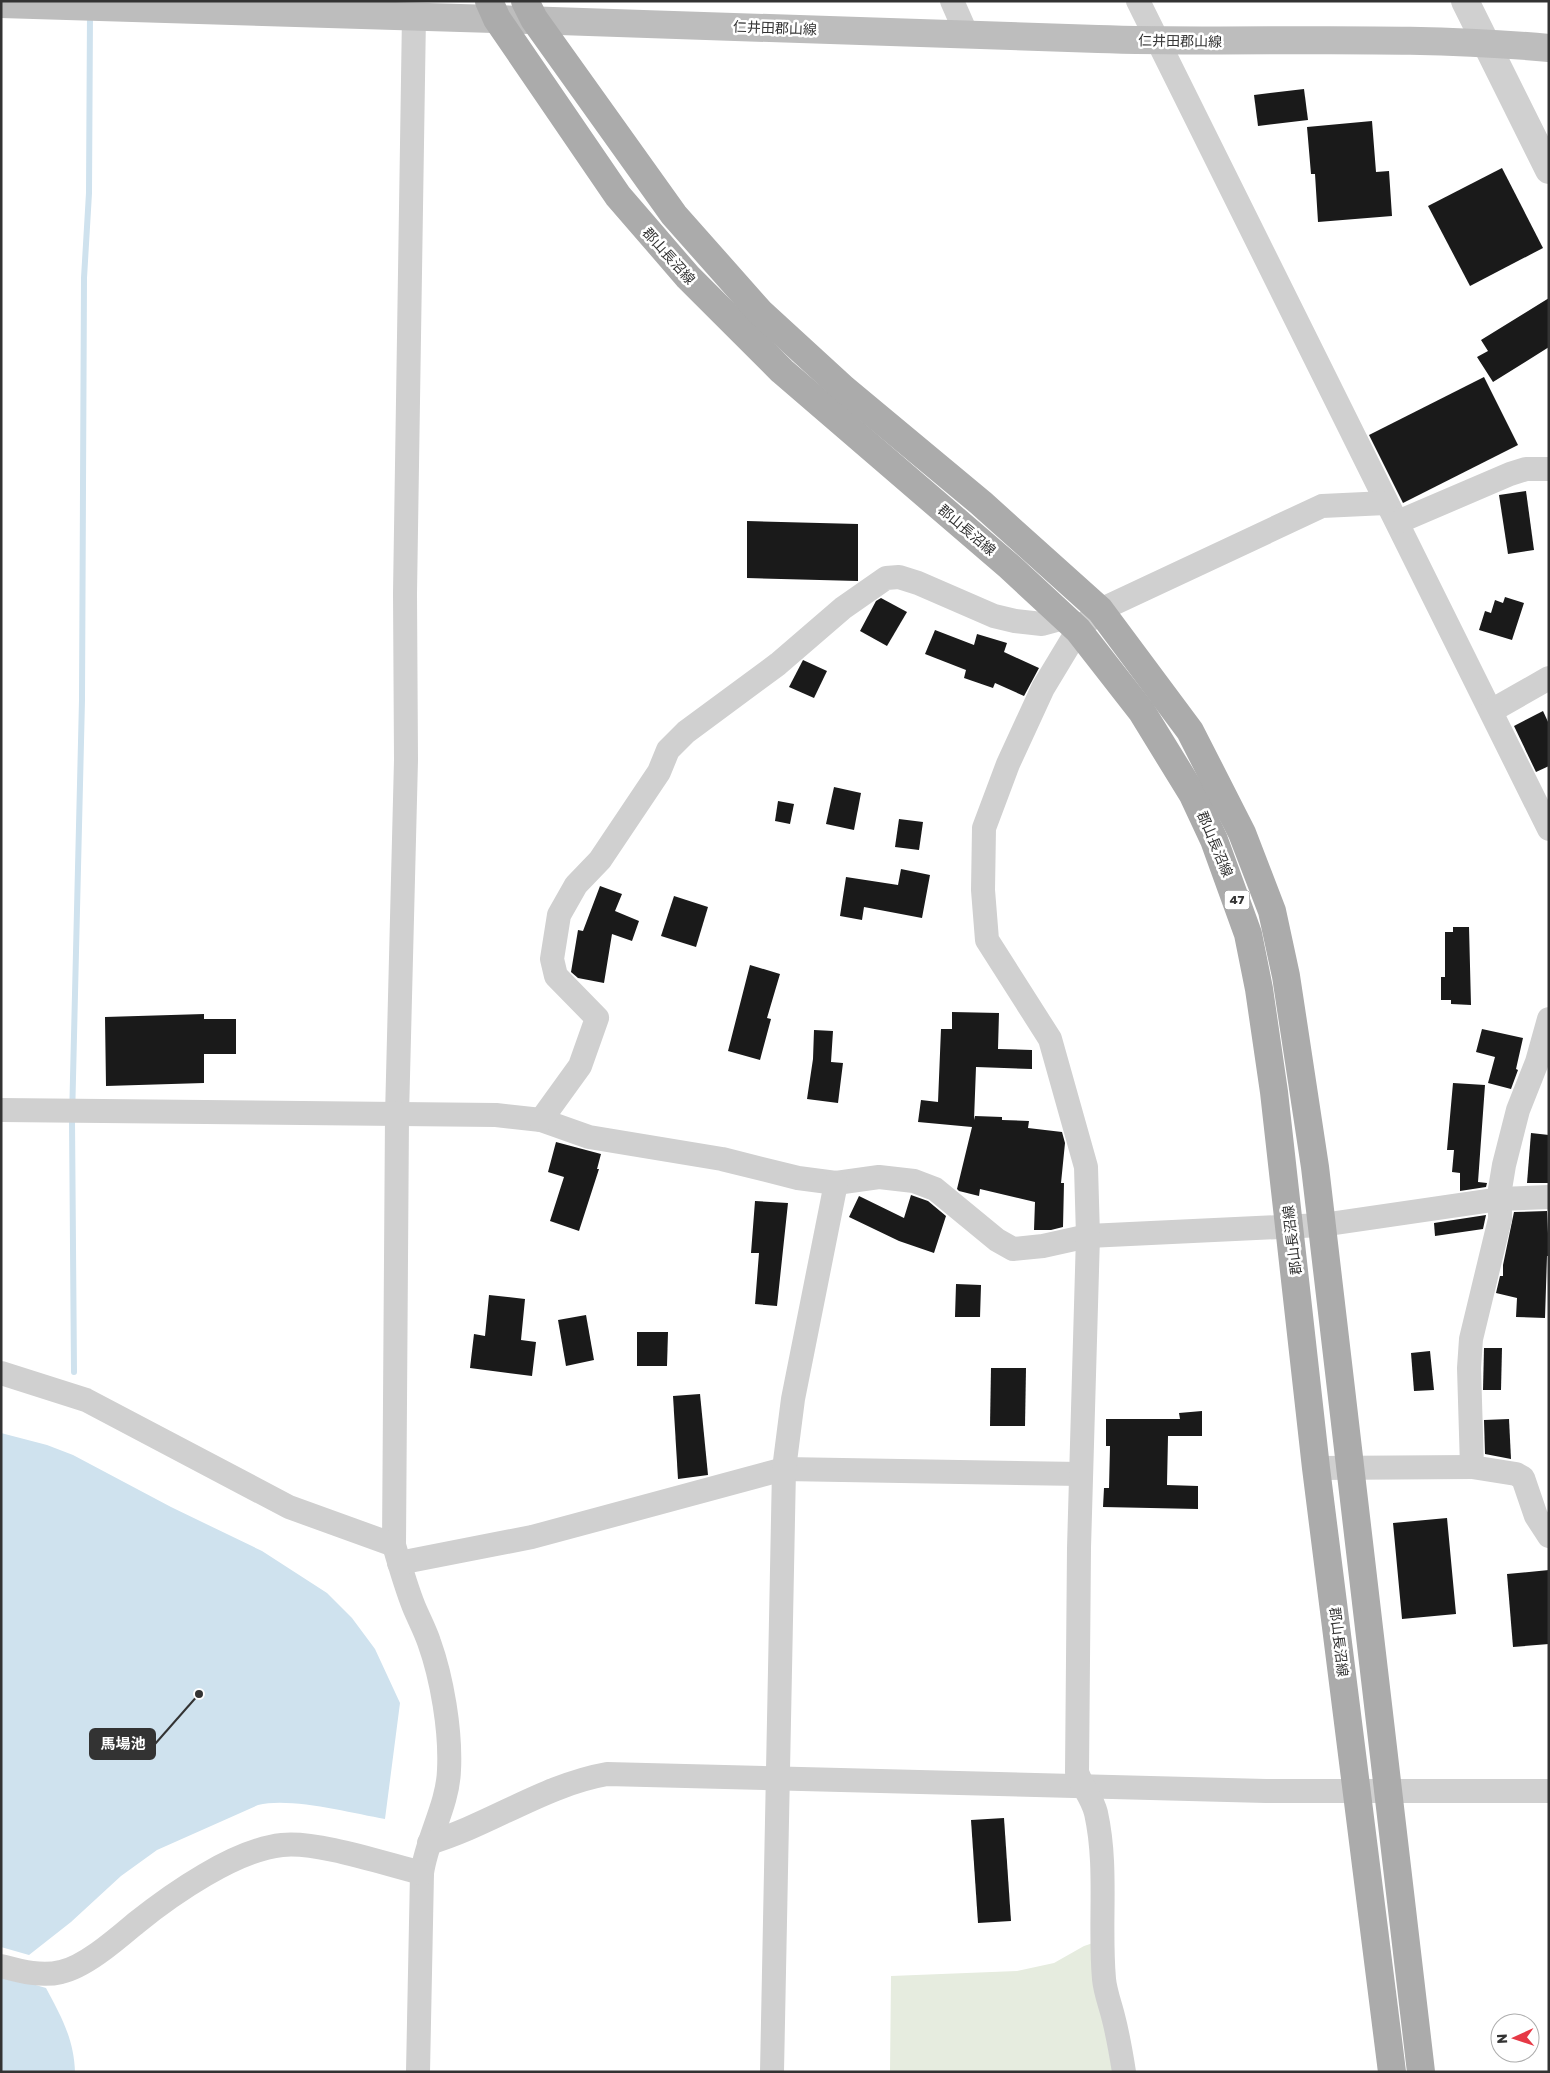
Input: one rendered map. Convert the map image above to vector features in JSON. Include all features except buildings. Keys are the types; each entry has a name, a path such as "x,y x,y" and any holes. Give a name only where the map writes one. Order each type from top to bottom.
{"main road":[{"name":"仁井田郡山線","path":"1,4 414,15 493,10 529,10 968,35 1157,41 1486,42 1549,48"},
{"name":"郡山長沼線","path":"493,10 618,196 688,278 789,377 1010,567 1071,624 1142,712 1193,795 1230,880 1248,934 1259,989 1290,1226 1316,1468 1392,2072"},
{"name":"郡山長沼線","path":"529,10 674,215 760,312 844,390 981,503 1100,610 1190,731 1242,833 1272,911 1286,976 1322,1225 1421,2072"}],"street":[{"path":"952,1 968,35"},
{"path":"1138,1 1549,829"},
{"path":"1465,1 1549,170"},
{"path":"414,15 405,594 406,760 397,1116 396,1554 413,1606 429,1640 444,1696 449,1770 446,1794 429,1843 422,1873 418,2072"},
{"path":"541,1120 580,1066 597,1018 556,976 552,959 559,915 576,885 600,860 659,772 668,750 686,732 778,664 843,608 886,578 898,577 918,583 994,616 1042,624 1071,624 1322,506 1392,512 1526,469 1549,469"},
{"path":"1071,624 1008,764 984,828 982,890 988,940 1050,1039 1086,1167 1088,1236 1081,1474 1077,1772 1082,1787 1092,1799 1096,1814 1102,1857 1101,1934 1104,1982 1120,2043 1124,2072"},
{"path":"1491,711 1549,678"},
{"path":"1472,1468 1469,1368 1471,1339 1500,1219 1504,1165 1518,1110 1537,1062 1549,1019"},
{"path":"1,1110 496,1116 541,1120 589,1137 722,1159 798,1178 836,1183 879,1177 914,1181 935,1189 997,1240 1013,1249 1043,1246 1088,1236 1322,1225 1500,1199 1549,1197"},
{"path":"772,2072 784,1469 794,1399 836,1183"},
{"path":"1,1374 86,1400 289,1507 396,1554 532,1537 784,1469 1081,1474"},
{"path":"1316,1468 1472,1468 1516,1474 1523,1478 1536,1516 1549,1536"},
{"path":"429,1843 451,1836 569,1783 607,1774 1082,1787 1358,1791 1549,1791"},
{"path":"1,1966 32,1974 61,1972 93,1957 158,1906 251,1852 283,1845 326,1849 422,1873"}],"shaded area":[{"path":"1099,1941 1120,2072 890,2072 891,1976 1017,1971 1054,1963 1084,1946"}],"water":[{"path":"1,1433 47,1445 73,1455 171,1507 262,1551 327,1593 352,1618 375,1649 400,1703 385,1819 303,1804 271,1803 258,1805 157,1850 121,1876 71,1922 29,1955 1,1947"},
{"path":"1,1975 46,1988 62,2018 69,2038 75,2072 1,2072"}],"waterway":[{"path":"74,1372 72,1120 82,700 84,278 89,193 90,12"}],"place":[{"name":"馬場池","path":"199,1694"}]}
